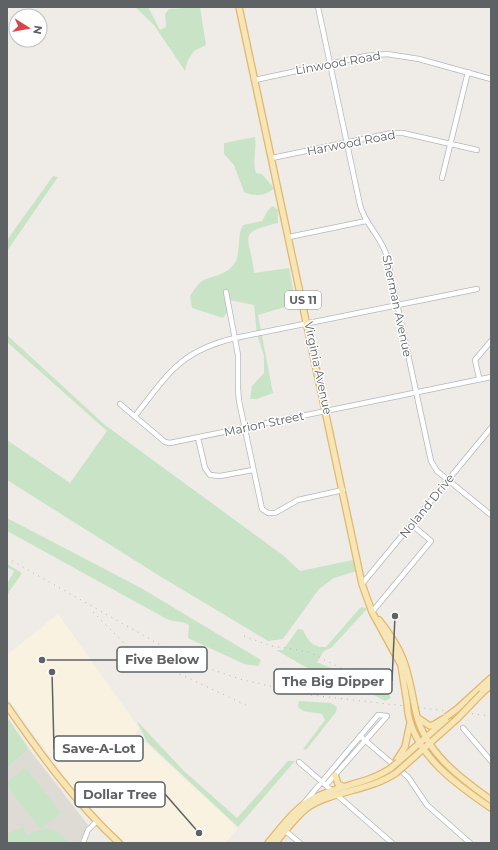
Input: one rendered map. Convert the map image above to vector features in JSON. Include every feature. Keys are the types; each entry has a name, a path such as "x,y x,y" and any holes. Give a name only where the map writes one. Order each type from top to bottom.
{"main road":[{"name":"Virginia Avenue","path":"239,7 327,411 362,584 372,612 401,665 408,713 420,744 423,749 458,783 491,808"},
{"name":"Virginia Avenue","path":"372,612 393,638 400,650 410,676 416,715 427,742 463,778 491,800"},
{"path":"275,843 283,829 303,804 312,798 385,772 397,761 420,744 427,742 458,718 491,678"},
{"path":"268,843 306,809 315,804 381,782 396,773 423,749 448,717 480,691 491,685"},
{"path":"7,706 49,765 96,822 119,843"},
{"path":"416,715 422,722 430,726 448,717"},
{"path":"397,761 405,747 410,721"},
{"path":"335,775 338,784 344,787"}],"street":[{"name":"Sherman Avenue","path":"318,7 360,205 366,221 376,232 385,249 430,460 437,470 448,480 491,515"},
{"name":"Linwood Road","path":"255,80 366,56 394,55 468,72 491,79"},
{"path":"442,178 468,72"},
{"name":"Harwood Road","path":"272,158 397,133 477,150"},
{"path":"289,237 366,221"},
{"path":"135,416 171,371 186,357 206,346 235,338 477,288"},
{"path":"226,292 238,355 238,389 244,428 262,509 268,513 275,513 303,498 343,490"},
{"path":"479,378 476,360 491,341"},
{"name":"Marion Street","path":"120,404 168,443 198,438 479,378 491,377"},
{"name":"Noland Drive","path":"362,584 491,428"},
{"path":"198,438 205,468 210,475 220,476 253,470"},
{"path":"372,612 431,541 412,525"},
{"path":"303,804 378,714 387,716 326,785"},
{"path":"463,728 491,761"},
{"path":"360,736 408,777 427,806 470,843"},
{"path":"299,762 392,843"},
{"path":"83,843 88,830 96,822"},
{"path":"283,829 300,843"}],"shaded area":[{"path":"58,614 139,728 136,734 238,828 225,843 126,843 111,830 70,784 7,697 7,655"},
{"path":"29,749 88,825 79,843 7,843 7,768"}],"green space":[{"path":"135,7 148,7 160,30 166,27 165,14 169,9 200,7 206,45 194,51 187,62 185,71 154,25"},
{"path":"255,137 254,164 256,173 262,174 274,188 268,193 260,195 252,195 244,192 234,165 224,154 224,143"},
{"path":"53,176 58,177 7,251 7,240"},
{"path":"273,206 278,210 278,223 255,230 248,238 254,273 289,268 296,304 258,315 273,393 257,399 250,399 252,386 264,373 264,356 257,334 254,305 230,300 228,311 223,318 192,308 190,296 202,281 224,273 231,268 238,255 240,235 243,225 262,221 268,210"},
{"path":"7,335 105,425 284,556 300,571 353,560 357,571 334,578 319,589 283,639 268,641 158,575 7,480 7,440 70,483 107,431 7,342"},
{"path":"7,518 141,588 261,660 258,666 244,664 188,638 189,625 165,618 7,531"},
{"path":"7,564 22,573 7,595 7,584 14,571 7,567"},
{"path":"363,607 367,609 331,648 324,651 317,662 388,693 391,698 385,701 342,678 316,673 276,650 283,650 298,629 303,630 314,645 326,647 360,608"},
{"path":"299,701 331,703 337,707 336,712 306,750 303,749 325,720 322,714 303,711 298,707"},
{"path":"7,717 29,749 7,768"},
{"path":"137,721 184,771 237,818 288,761 295,761 238,827 147,742"},
{"path":"26,768 61,813 40,829 7,786 7,782"},
{"path":"23,827 27,835 39,830 54,830 64,837 68,843 7,843 7,834"}],"railway":[{"path":"7,558 171,651 210,669 243,680 311,695 491,716"},
{"path":"93,612 128,647 141,656 250,707"},
{"path":"244,636 271,646 311,653 370,683"}],"place":[{"name":"The Big Dipper","path":"395,616"},
{"name":"Five Below","path":"42,660"},
{"name":"Save-A-Lot","path":"52,672"},
{"name":"Dollar Tree","path":"199,833"}]}
